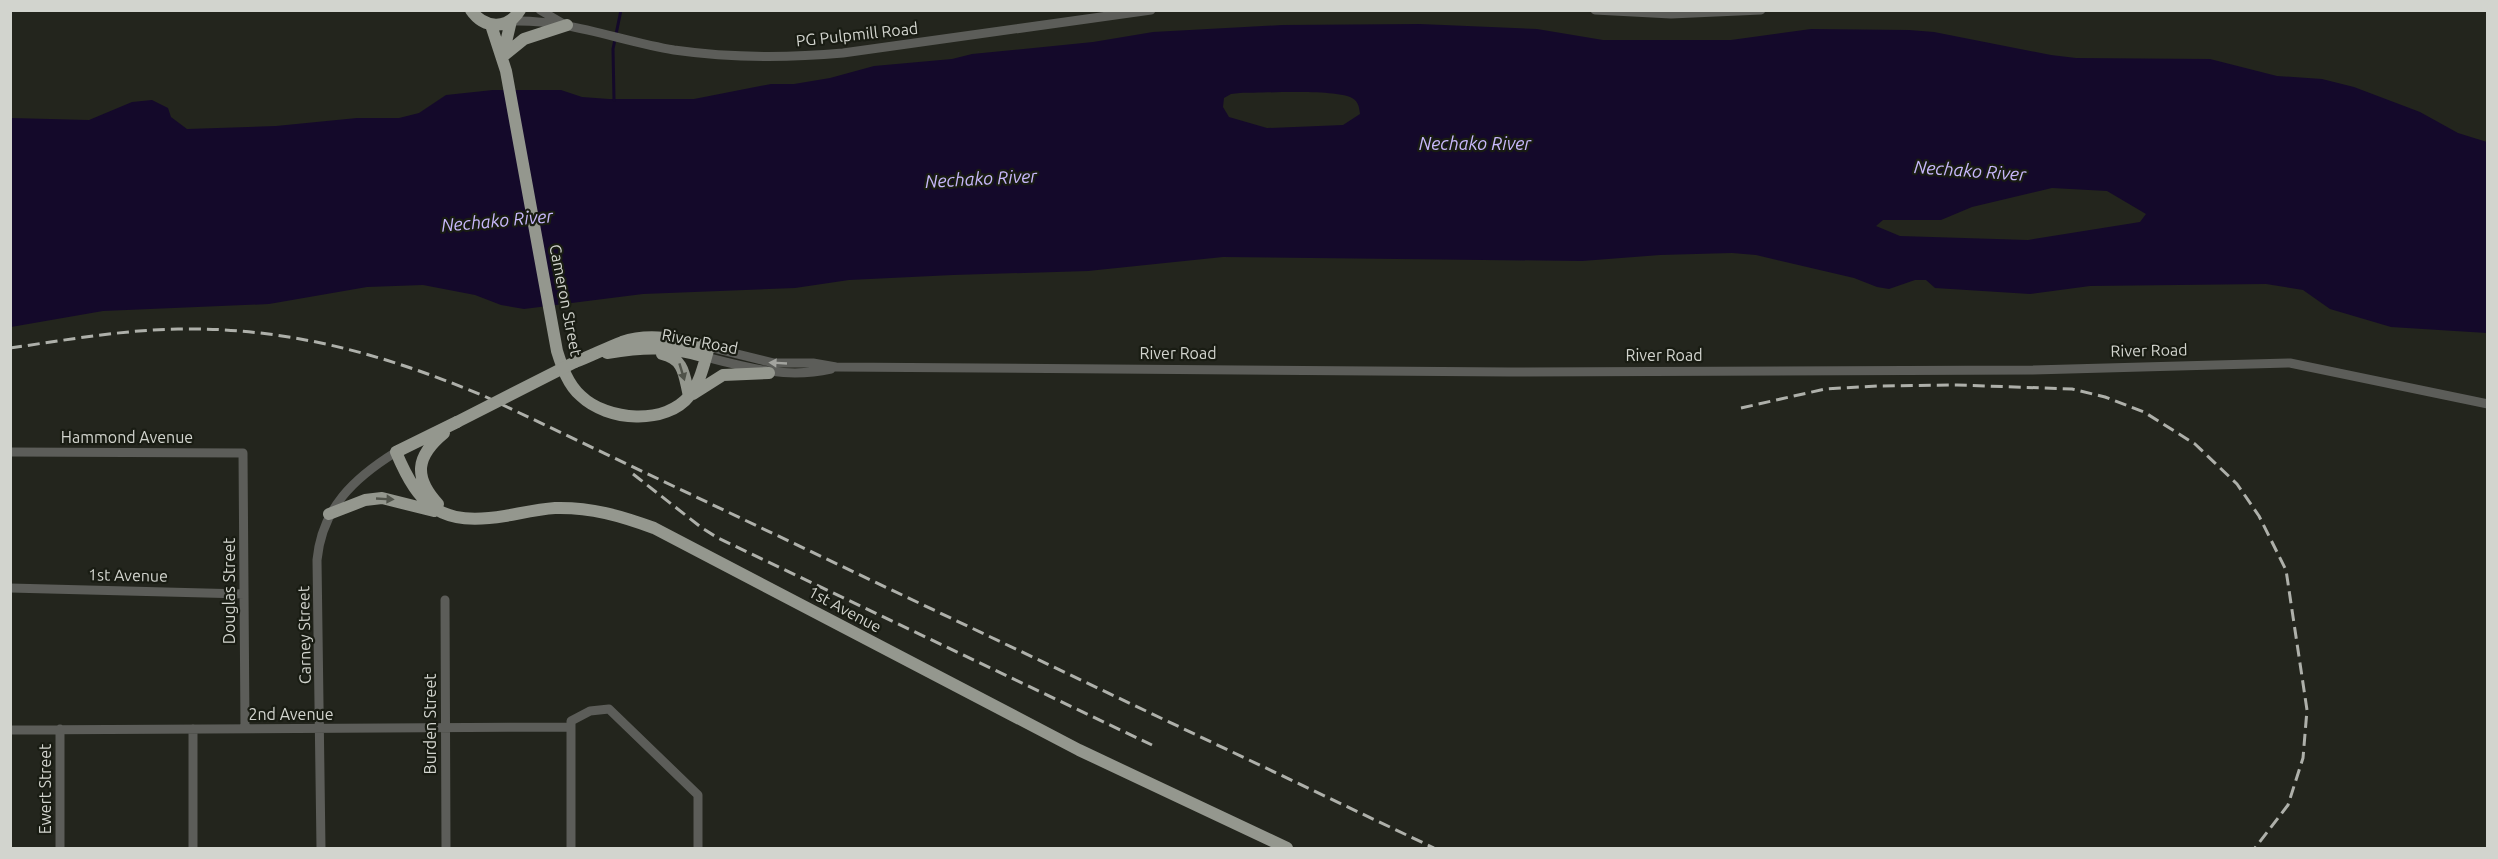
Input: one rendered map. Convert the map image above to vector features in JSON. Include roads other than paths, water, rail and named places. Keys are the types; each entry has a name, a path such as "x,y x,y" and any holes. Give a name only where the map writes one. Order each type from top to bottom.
{"main road":[{"path":"471,10 478,19 491,25 512,21"},
{"path":"503,56 512,21 520,10"},
{"path":"491,25 503,56"},
{"path":"503,56 524,39 567,25"},
{"name":"Cameron Street","path":"503,56 557,351 568,379 580,396 600,409 641,417 659,414 675,407 723,375 769,373"},
{"name":"River Road","path":"396,452 575,362 624,341 645,338 679,340 708,352"},
{"name":"River Road","path":"593,356 646,347 708,352"},
{"path":"625,351 664,354 675,358 680,363 689,396"},
{"path":"689,396 699,381 708,352"},
{"path":"447,514 429,494 421,478 421,460 432,443 457,422"},
{"name":"1st Avenue","path":"396,452 405,473 420,497 447,514 457,518 477,519 553,508 586,508 620,515 654,528 1079,750 1287,849"},
{"path":"329,514 365,500 382,498 447,514"}],"street":[{"path":"540,10 567,25"},
{"name":"PG Pulpmill Road","path":"567,25 674,50 722,55 799,57 843,53 1151,10"},
{"path":"1595,10 1671,14 1761,10"},
{"path":"512,21 567,25"},
{"name":"River Road","path":"708,352 769,373 814,373 836,367"},
{"name":"River Road","path":"708,352 774,363 813,363 836,367 1534,372 2033,370 2290,363 2487,404"},
{"name":"Hammond Avenue","path":"10,452 243,453"},
{"name":"Carney Street","path":"321,849 317,560 319,539 329,514 349,488 372,466 396,452"},
{"name":"Douglas Street","path":"243,453 245,729"},
{"name":"1st Avenue","path":"10,588 244,594"},
{"name":"Burden Street","path":"445,600 446,849"},
{"path":"571,849 571,721 590,711 609,709 698,795 698,849"},
{"name":"2nd Avenue","path":"10,730 571,727"},
{"name":"Ewert Street","path":"60,729 60,849"},
{"path":"193,729 193,849"}],"water":[{"name":"Nechako River","path":"1420,24 1537,29 1603,40 1731,40 1811,29 1909,30 1934,32 2076,58 2210,59 2277,76 2322,79 2354,87 2420,112 2458,133 2487,142 2487,333 2391,327 2330,309 2303,290 2266,284 2090,286 2030,294 1935,288 1926,280 1915,280 1889,289 1854,278 1756,255 1732,253 1660,255 1582,261 1223,257 1088,271 849,280 795,288 643,294 524,309 501,305 475,295 423,285 367,287 269,304 103,311 11,327 11,118 89,120 132,102 152,100 168,108 171,117 187,129 276,126 357,118 399,118 419,113 446,95 493,90 561,90 582,97 609,99 694,99 771,84 794,84 830,78 874,66 1093,42 1153,32 1282,25","holes":["1315,92 1343,95 1356,101 1360,114 1343,125 1267,128 1229,117 1223,107 1224,98 1240,93","2052,188 2107,191 2146,214 2140,222 2028,240 1900,236 1876,226 1883,220 1941,220 1972,207"]}],"waterway":[{"path":"614,100 613,49 621,10"}],"railway":[{"path":"10,348 136,331 178,329 258,333 334,346 447,381 484,396 1434,848"},
{"path":"1741,408 1825,389 1957,385 2072,389 2105,397 2144,412 2195,444 2237,484 2259,516 2286,570 2307,710 2303,758 2288,805 2255,848"},
{"path":"633,474 718,538 1152,745"}]}
